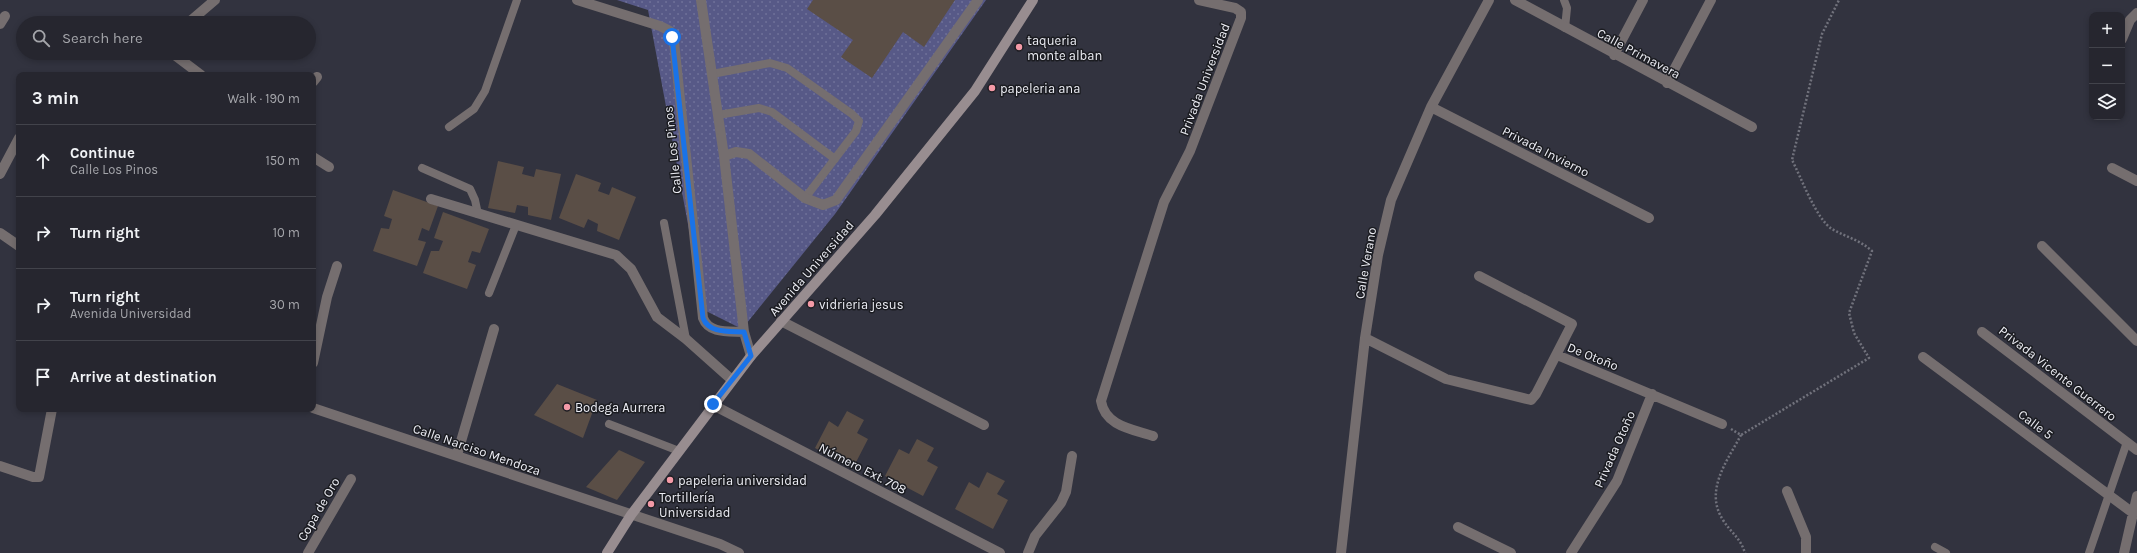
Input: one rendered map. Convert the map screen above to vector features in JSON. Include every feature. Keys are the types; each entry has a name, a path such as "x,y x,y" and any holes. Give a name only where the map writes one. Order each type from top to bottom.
{"street":[{"path":"196,16 215,0"},
{"name":"Calle Los Pinos","path":"576,0 660,26 670,31 674,42 703,318 705,323 714,330 744,332"},
{"path":"701,0 724,156 744,332 751,356"},
{"path":"724,156 736,152 749,154 805,198 823,205 836,200 978,0"},
{"name":"Avenida Universidad","path":"607,553 631,516 713,404 751,356 875,215 974,91 1033,0"},
{"name":"Privada Universidad","path":"1153,436 1112,422 1103,411 1101,401 1164,202 1190,151 1241,18 1240,12 1235,8 1199,0"},
{"name":"Calle Verano","path":"1341,553 1365,338 1378,255 1391,200 1431,107 1489,0"},
{"name":"Calle Primavera","path":"1515,0 1614,55 1752,127"},
{"path":"1614,55 1643,0"},
{"path":"1667,83 1711,0"},
{"path":"2125,32 2130,20 2137,13"},
{"path":"181,60 197,72"},
{"name":"Privada Invierno","path":"1431,107 1649,218"},
{"path":"0,174 16,144"},
{"path":"316,158 328,166"},
{"path":"2112,168 2137,181"},
{"path":"432,199 616,255 631,269 657,317 686,339 732,380"},
{"path":"0,233 16,244"},
{"path":"2042,246 2137,341"},
{"path":"316,349 327,297 337,266"},
{"path":"1479,276 1572,324 1557,355"},
{"path":"781,321 984,425"},
{"path":"457,455 494,329"},
{"name":"Privada Vicente Guerrero","path":"1982,332 2137,450"},
{"name":"De Otoño","path":"1365,338 1446,379 1531,400 1536,394 1557,355 1722,424"},
{"name":"Calle 5","path":"1923,357 2133,513"},
{"name":"Privada Otoño","path":"1571,553 1617,481 1652,394"},
{"name":"Número Ext. 708","path":"713,404 1000,553"},
{"name":"Calle Narciso Mendoza","path":"316,409 457,455 631,516 720,544 739,553"},
{"path":"0,466 33,478 40,477 51,412"},
{"path":"1028,553 1035,536 1061,503 1066,492 1072,456"},
{"name":"Copa de Oro","path":"308,553 351,479"},
{"path":"1787,491 1806,537 1806,553"},
{"path":"2124,553 2137,496"},
{"path":"1458,527 1511,553"}],"lane":[{"path":"449,127 474,109 485,91 517,0"},
{"path":"1564,0 1567,8 1565,28"},
{"path":"712,74 770,63 787,68 852,114 859,121 856,132 805,198"},
{"path":"718,115 758,108 772,112 835,159"},
{"path":"422,168 470,189 475,200 478,214"},
{"path":"664,223 686,339"},
{"path":"489,293 516,225"},
{"path":"609,424 679,451"},
{"path":"2089,553 2127,442"},
{"path":"1935,547 1946,553"}],"path":[{"path":"1745,553 1742,542 1722,519 1714,498 1719,477 1741,434 1869,358 1854,333 1849,313 1872,251 1864,243 1831,228 1820,215 1792,160 1822,34 1839,0"},
{"path":"1722,424 1741,434"}],"shaded area":[{"path":"617,0 986,0 835,214 742,329 704,310 648,10"}],"building":[{"path":"813,0 955,0 924,47 903,32 872,78 841,57 853,40 807,9"},
{"path":"498,161 524,167 522,174 534,177 536,169 561,174 551,220 528,215 528,207 517,205 515,213 488,208"},
{"path":"576,174 601,183 598,191 609,195 612,187 636,197 619,240 597,231 598,224 588,219 584,228 559,218"},
{"path":"393,190 438,206 429,231 422,228 418,240 426,242 417,266 373,251 381,228 389,229 392,219 384,216"},
{"path":"443,212 489,229 480,253 472,251 468,262 476,265 467,289 423,273 431,251 439,251 443,241 434,238"},
{"name":"Bodega Aurrera","path":"557,384 597,400 583,438 534,415"},
{"path":"847,411 864,420 857,433 868,439 853,468 815,448 829,421 838,427"},
{"path":"917,439 934,448 927,461 938,467 923,496 885,476 899,449 909,454"},
{"path":"619,450 645,462 617,500 586,487"},
{"path":"987,472 1005,481 997,494 1008,500 993,529 955,509 969,482 979,488"}],"place":[{"name":"taqueria monte alban","path":"1019,47"},
{"name":"papeleria ana","path":"992,88"},
{"name":"vidrieria jesus","path":"811,304"},
{"name":"Bodega Aurrera","path":"567,407"},
{"name":"papeleria universidad","path":"670,480"},
{"name":"Tortillería Universidad","path":"651,504"}],"route":[{"path":"672,37 674,42 703,318 705,323 714,330 744,332 751,356 713,404"}]}
